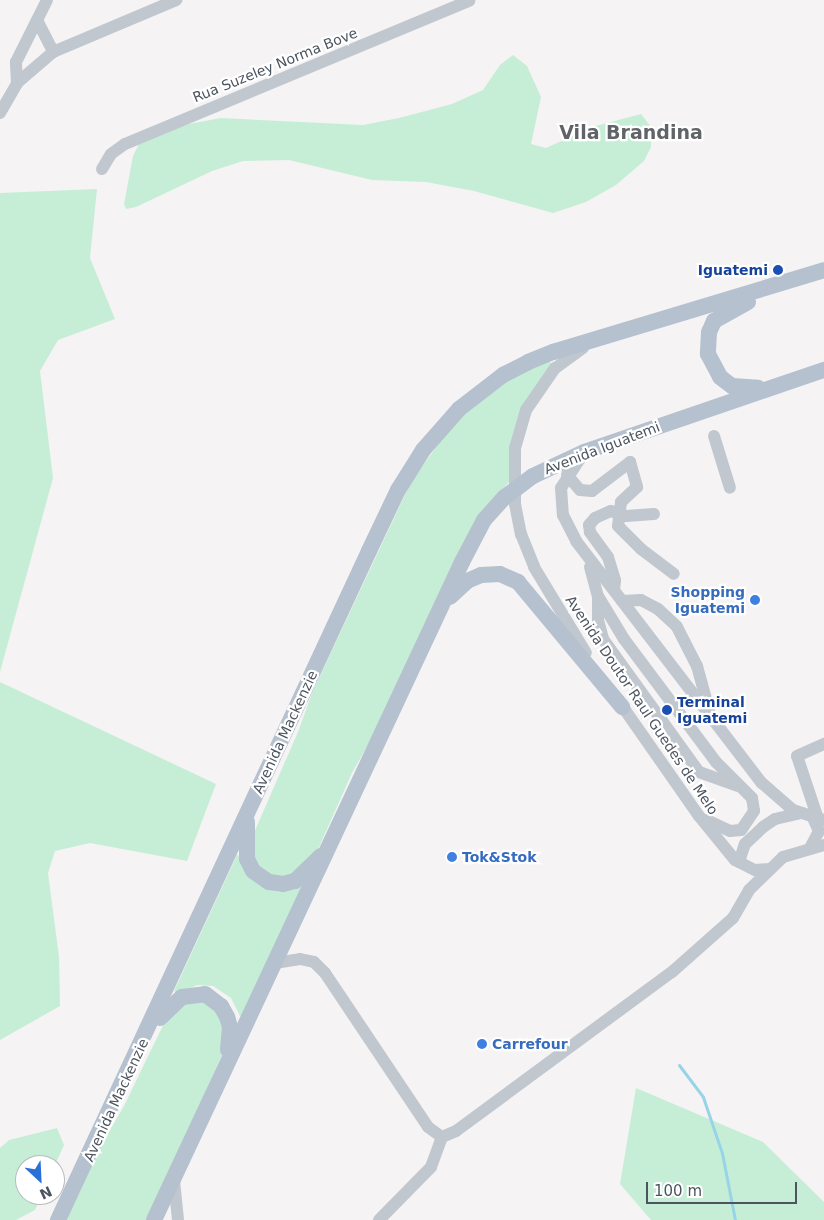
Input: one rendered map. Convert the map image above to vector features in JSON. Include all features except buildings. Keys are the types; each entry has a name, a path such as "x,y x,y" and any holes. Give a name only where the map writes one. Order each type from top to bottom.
{"main road":[{"path":"610,335 824,270"},
{"path":"777,385 749,389 732,386 720,377 712,366 708,341 714,321 722,314 779,290 794,279"},
{"name":"Avenida Mackenzie","path":"58,1220 144,1042 249,810 394,499 423,450 459,409 503,375 553,352 610,335"},
{"name":"Avenida Iguatemi","path":"442,605 484,520 505,497 533,476 584,452 824,370"},
{"path":"154,1220 225,1064 332,845 442,605 467,581 481,575 500,574 518,582 622,706"},
{"path":"249,810 245,840 247,859 253,870 269,882 283,884 295,881 332,845"},
{"path":"144,1042 173,1003 194,994 205,994 221,1006 230,1027 225,1064"}],"street":[{"path":"17,83 16,62 47,0"},
{"path":"1,110 4,92 53,52 176,0"},
{"name":"Rua Suzeley Norma Bove","path":"102,169 111,154 125,144 468,0"},
{"path":"37,20 53,52"},
{"name":"Avenida Doutor Raul Guedes de Melo","path":"610,335 570,355 540,385 526,410 515,448 515,504 522,534 534,567 565,622 699,816 739,862"},
{"path":"714,436 730,488"},
{"path":"584,452 567,475 561,488 563,515 568,529 762,783 814,817"},
{"path":"567,475 580,490 592,491 630,462 638,487 621,502 617,513 620,531 674,574"},
{"path":"618,595 608,557 588,527 595,518 608,512 626,516 654,514"},
{"path":"584,552 596,581 598,620 603,639 699,772 742,788"},
{"path":"618,595 641,600 658,609 677,627 697,666 711,717"},
{"path":"598,596 624,639 705,746 752,798 754,811 741,830 719,828 699,816"},
{"path":"810,848 819,831 797,756 824,744"},
{"path":"770,868 755,870 739,862 745,844 763,827 775,820 814,817"},
{"path":"380,1220 431,1166 442,1137 456,1131 672,972 733,918 749,890 783,857 824,845"},
{"path":"275,963 300,959 314,962 325,973 428,1127 442,1137"},
{"path":"175,1174 174,1199 178,1220"}],"green space":[{"path":"513,55 527,66 541,97 531,144 546,148 592,127 641,114 651,127 651,147 644,161 616,185 586,202 553,213 474,191 426,182 372,180 289,160 243,161 212,171 136,207 126,209 124,204 133,156 140,142 173,127 221,118 363,125 399,118 452,104 483,90 500,65"},
{"path":"97,189 90,258 115,319 58,340 40,371 53,478 0,672 0,193"},
{"path":"549,360 552,365 538,382 510,481 475,520 374,734 352,773 315,856 308,867 284,877 272,875 260,867 253,855 253,835 298,732 312,693 412,480 457,419 501,384"},
{"path":"0,682 216,784 187,861 90,843 55,851 48,873 59,957 60,1006 0,1040"},
{"path":"237,855 242,857 251,876 307,879 245,1018 240,1016 231,998 213,986 198,985 177,993 174,991"},
{"path":"202,999 223,1014 222,1055 148,1220 65,1220 90,1164 124,1106 168,1015 177,1006"},
{"path":"636,1088 763,1142 824,1202 824,1220 651,1220 620,1184"},
{"path":"57,1128 64,1145 60,1155 15,1155 15,1205 37,1205 35,1210 16,1220 0,1220 0,1148 9,1140"}],"waterway":[{"path":"679,1065 703,1097 722,1153 735,1220"}],"place":[{"name":"Iguatemi","path":"778,270"},
{"name":"Shopping Iguatemi","path":"755,600"},
{"name":"Terminal Iguatemi","path":"667,710"},
{"name":"Tok&Stok","path":"452,857"},
{"name":"Carrefour","path":"482,1044"}],"district":[{"name":"Vila Brandina","path":"631,133"}]}
